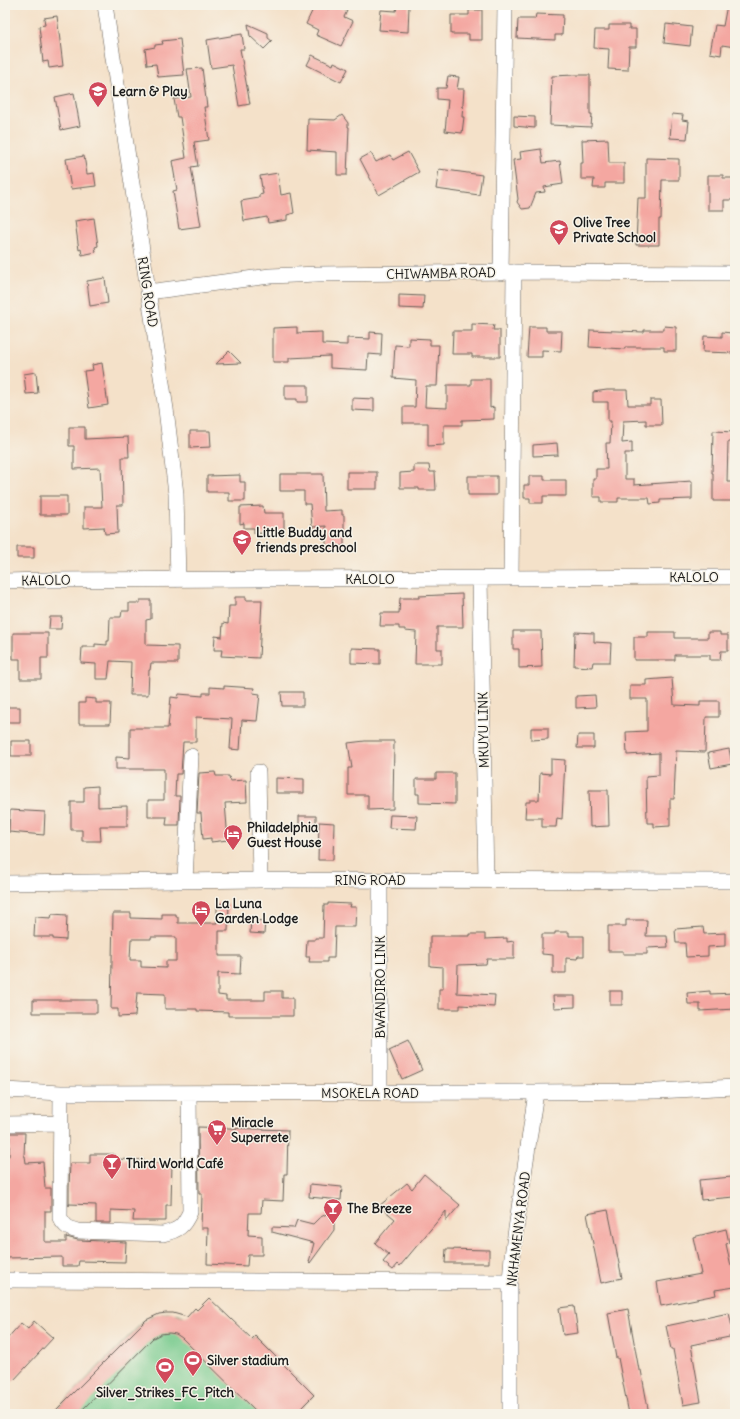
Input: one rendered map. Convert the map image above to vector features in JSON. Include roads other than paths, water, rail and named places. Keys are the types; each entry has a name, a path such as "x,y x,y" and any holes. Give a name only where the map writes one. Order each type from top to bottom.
{"street":[{"name":"RING ROAD","path":"105,5 166,409 176,494 178,580"},
{"path":"504,5 511,578"},
{"name":"CHIWAMBA ROAD","path":"148,292 270,276 318,274 508,272 735,274"},
{"name":"KALOLO","path":"5,581 735,577"},
{"name":"MKUYU LINK","path":"480,579 486,880"},
{"path":"185,881 191,756"},
{"path":"258,772 260,880"},
{"name":"RING ROAD","path":"5,883 260,880 735,881"},
{"name":"BWANDIRO LINK","path":"380,880 380,1093"},
{"name":"MSOKELA ROAD","path":"5,1090 61,1094 380,1093 657,1090 735,1087"},
{"name":"NKHAMENYA ROAD","path":"510,1414 510,1282 512,1256 536,1092"},
{"path":"61,1094 60,1218 65,1226 78,1232 164,1234 176,1231 185,1223 190,1212 189,1093"},
{"path":"5,1124 61,1123"},
{"path":"5,1280 510,1282"}],"place":[{"name":"Learn & Play","path":"98,108"},
{"name":"Olive Tree Private School","path":"559,246"},
{"name":"Little Buddy and friends preschool","path":"242,556"},
{"name":"Philadelphia Guest House","path":"233,851"},
{"name":"La Luna Garden Lodge","path":"201,927"},
{"name":"Miracle Superrete","path":"217,1146"},
{"name":"Third World Café","path":"112,1180"},
{"name":"The Breeze","path":"333,1225"},
{"name":"Silver stadium","path":"193,1377"},
{"name":"Silver_Strikes_FC_Pitch","path":"165,1384"}]}
